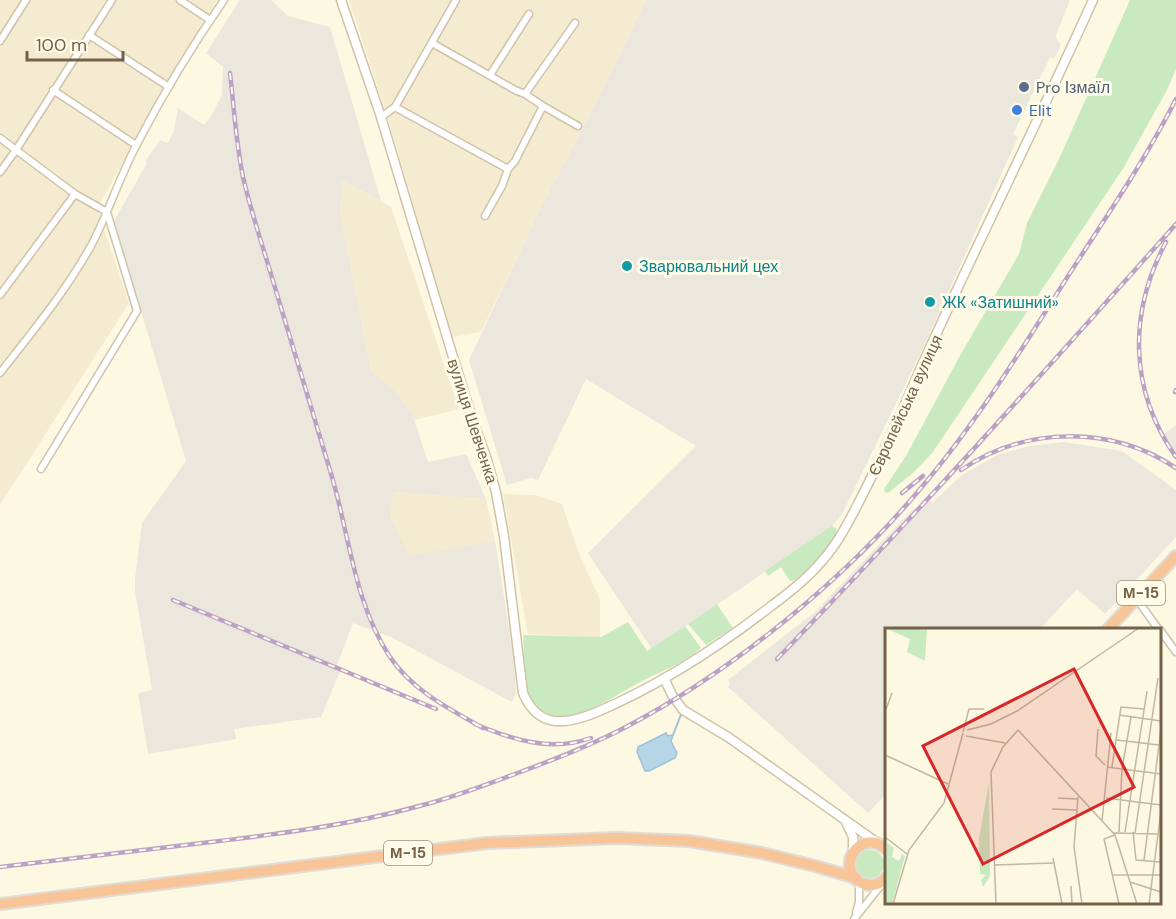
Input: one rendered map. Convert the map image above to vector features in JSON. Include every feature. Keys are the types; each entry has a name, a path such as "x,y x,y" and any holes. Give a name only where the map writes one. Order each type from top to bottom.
{"highway":[{"name":"М-15","path":"1109,628 1176,556"},
{"name":"М-15","path":"0,904 487,843 617,838 689,841 762,853 815,866 866,885 874,885 885,880"},
{"name":"М-15","path":"815,866 832,866 843,862 859,846 867,843 884,847"},
{"path":"852,854 850,867 857,880"}],"main road":[{"name":"вулиця Шевченка","path":"341,0 381,117 496,492 504,536 523,693 528,704 541,717 550,721 567,722 604,709 664,678"},
{"name":"Європейська вулиця","path":"664,678 736,633 795,588 838,541 896,427 924,361 1094,0"},
{"path":"664,678 672,695 683,710 728,737 884,847"},
{"path":"841,817 851,830 852,854"}],"street":[{"path":"0,41 26,0"},
{"path":"0,172 112,0"},
{"path":"180,0 210,20"},
{"path":"0,374 34,333 92,243 136,145 169,87 224,0"},
{"path":"381,117 395,106 456,0"},
{"path":"490,75 529,15"},
{"path":"525,94 575,23"},
{"path":"89,35 169,87"},
{"path":"432,43 578,126"},
{"path":"53,90 136,145"},
{"path":"395,106 508,169"},
{"path":"485,216 543,106"},
{"path":"0,138 75,194 107,212 137,311 41,469"},
{"path":"0,295 75,194"},
{"path":"1136,598 1158,628"},
{"path":"1161,633 1176,652"},
{"path":"854,919 859,902 857,880"},
{"path":"854,919 885,880"}],"shaded area":[{"path":"0,0 217,0 97,208 129,303 0,505"},
{"path":"240,0 271,0 288,16 330,27 381,201 342,181 340,212 371,371 393,389 412,413 428,462 466,454 486,499 394,492 390,516 409,556 495,541 514,659 516,693 512,702 391,637 353,623 337,665 342,667 321,717 234,729 236,739 148,754 138,693 152,690 135,591 142,523 186,461 114,221 147,163 145,161 160,140 168,143 174,131 178,108 204,125 211,116 222,95 223,67 206,53"},
{"path":"349,0 646,0 602,91 539,211 481,332 452,337 390,125"},
{"path":"646,0 1070,0 1056,35 1061,45 1054,59 1050,57 1013,134 1018,137 924,346 842,514 832,526 652,649 588,553 696,446 586,379 538,480 531,478 507,485 469,360 539,211 602,91"},
{"path":"342,181 391,207 459,409 414,420 412,413 393,389 371,371 340,212"},
{"path":"1176,425 1176,452 1164,434"},
{"path":"1064,442 1122,451 1176,490 1176,537 1105,614 1077,589 1041,628 885,628 885,795 868,813 728,687 730,683 728,680 816,611 914,508 919,512 930,500 932,503 962,475 997,455 1030,446"},
{"path":"394,492 486,499 495,541 408,557 390,515"},
{"path":"503,494 535,495 562,504 579,554 600,600 600,637 528,634"}],"green space":[{"path":"1130,0 1176,0 1176,69 1167,90 1124,167 933,452 913,473 888,493 885,492 884,489 906,456 962,352 1019,254 1027,223 1059,159"},
{"path":"832,526 837,529 830,544 820,558 800,576 790,581 781,567 768,576 765,571"},
{"path":"717,604 733,628 706,645 688,624"},
{"path":"628,622 647,651 685,626 701,648 681,662 577,714 563,717 550,716 539,710 527,686 523,635 601,637"},
{"path":"870,850 880,854 884,864 880,874 870,878 860,874 856,864 860,854"}],"water":[{"path":"666,733 668,736 673,735 671,741 677,753 675,758 645,771 637,752 638,747"}],"waterway":[{"path":"673,735 682,712"}],"railway":[{"path":"230,73 246,190 332,477 354,569 368,614 390,657 409,680 432,698 483,728"},
{"path":"0,867 281,833 366,819 423,805 481,787 585,747 626,727 706,679 785,621 822,589 891,522 941,464 978,414 1030,336 1136,170 1176,99"},
{"path":"777,659 929,498 1176,224"},
{"path":"1166,242 1145,297 1140,324 1139,351 1142,379 1149,405 1176,457"},
{"path":"961,470 1012,445 1068,436 1096,438 1124,444 1151,454 1176,468"},
{"path":"902,493 923,476"},
{"path":"173,600 436,709"},
{"path":"475,724 518,739 547,744 576,742 591,738"}],"place":[{"name":"Pro Ізмаїл","path":"1024,87"},
{"name":"Elit","path":"1017,110"},
{"name":"Зварювальний цех","path":"627,266"},
{"name":"ЖК «Затишний»","path":"930,302"}]}
